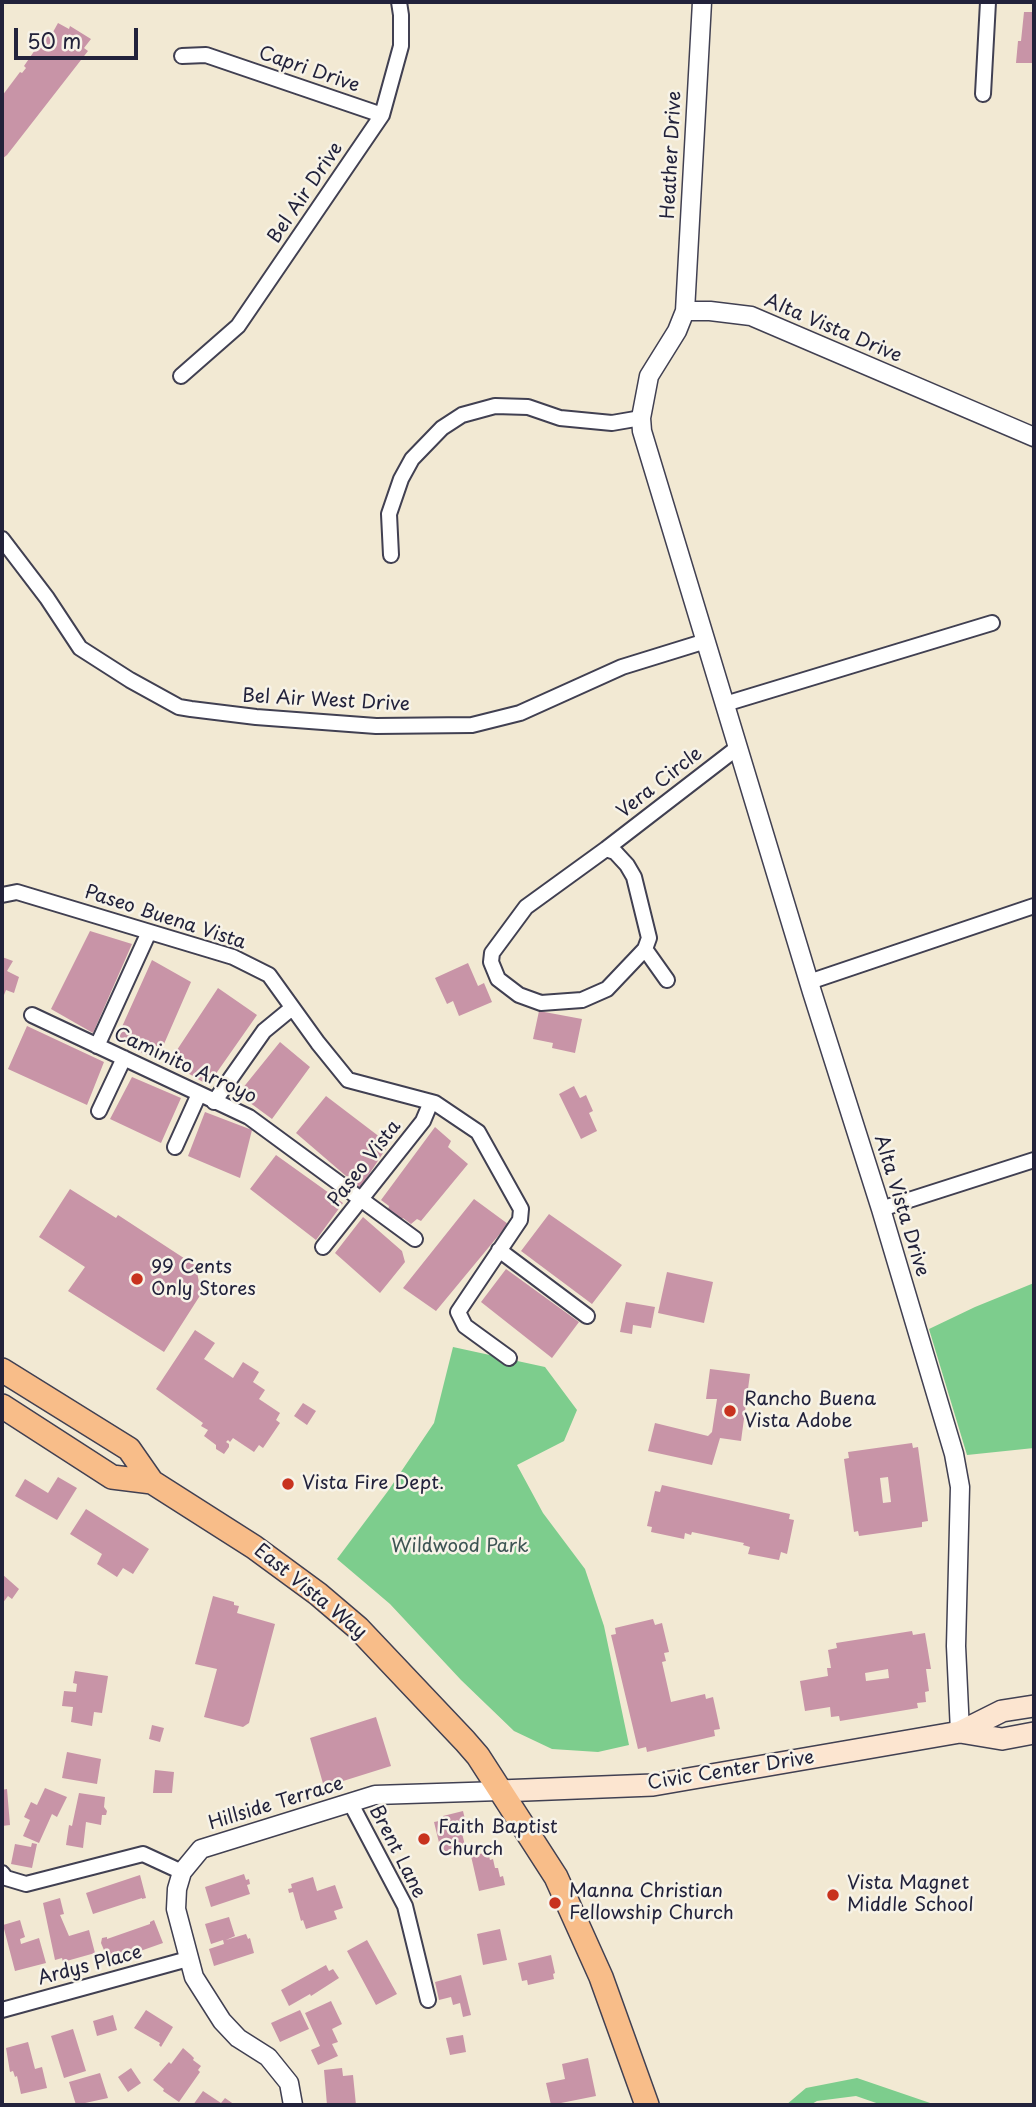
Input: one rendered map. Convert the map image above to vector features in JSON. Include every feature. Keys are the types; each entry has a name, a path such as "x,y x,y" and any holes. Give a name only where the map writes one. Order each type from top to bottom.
{"main road":[{"name":"East Vista Way","path":"2,1370 129,1449 152,1482 254,1547 318,1594 358,1628 465,1741 478,1756 555,1877 601,1977 647,2105"},
{"name":"East Vista Way","path":"2,1406 112,1477 152,1482"},
{"name":"Civic Center Drive","path":"500,1791 653,1785 960,1732 1002,1712 1034,1706"},
{"name":"Civic Center Drive","path":"960,1732 1002,1739 1034,1733"}],"street":[{"name":"Bel Air Drive","path":"181,376 238,326 382,115 401,46 399,2"},
{"name":"Heather Drive","path":"685,311 702,2"},
{"path":"982,94 988,2"},
{"name":"Capri Drive","path":"182,56 206,55 382,115"},
{"name":"Alta Vista Drive","path":"960,1732 956,1646 960,1487 954,1454 881,1209 737,748 642,431 641,418 649,376 677,331 685,311 709,311 751,317 1034,437"},
{"path":"391,555 389,514 401,479 412,458 442,428 462,415 495,406 528,407 560,418 612,423 641,418"},
{"name":"Bel Air West Drive","path":"2,539 47,598 80,648 179,707 191,709 376,726 472,725 520,713 622,667 706,641"},
{"path":"725,704 992,623"},
{"name":"Vera Circle","path":"645,949 607,989 582,1000 541,1003 519,995 498,979 491,962 492,953 526,907 737,748"},
{"path":"606,849 615,852 634,877 649,938 645,949 667,980"},
{"name":"Paseo Buena Vista","path":"2,895 17,892 233,957 269,975 348,1080 431,1102 478,1132 521,1209 520,1220 458,1312 465,1326 509,1358"},
{"path":"808,982 1034,906"},
{"path":"97,1045 149,932"},
{"path":"214,1102 264,1031 292,1007"},
{"name":"Caminito Arroyo","path":"32,1015 249,1117 415,1239"},
{"path":"99,1111 124,1058"},
{"path":"175,1147 199,1094"},
{"name":"Paseo Vista","path":"323,1247 424,1121 431,1102"},
{"path":"881,1209 1034,1160"},
{"path":"499,1250 587,1316"},
{"name":"Hillside Terrace","path":"182,1872 201,1849 375,1795 500,1791"},
{"name":"Brent Lane","path":"350,1802 405,1906 428,2000"},
{"path":"2,1873 6,1878 26,1884 143,1854 182,1872 177,1889 176,1909 194,1977 222,2021 238,2038 268,2057 289,2083 293,2105"},
{"name":"Ardys Place","path":"2,2010 188,1959"}],"green space":[{"path":"1034,1283 1034,1448 967,1455 929,1329"},
{"name":"Wildwood Park","path":"453,1347 545,1367 577,1410 564,1441 517,1465 543,1513 585,1569 604,1626 629,1745 598,1752 552,1749 514,1731 461,1680 390,1604 337,1559 434,1423"},
{"path":"857,2078 936,2105 882,2105 856,2096 817,2101 810,2105 786,2105 806,2088"}],"building":[{"path":"1024,12 1034,12 1034,63 1016,63"},
{"path":"58,23 69,29 70,26 91,39 84,48 88,51 2,159 2,96"},
{"path":"90,931 132,944 93,1033 51,1009"},
{"path":"2,957 13,961 7,971 19,977 14,993 6,990 2,1000"},
{"path":"152,960 191,982 157,1060 116,1040"},
{"path":"468,963 478,986 484,983 492,1002 459,1016 453,1001 447,1004 435,978"},
{"path":"218,988 257,1015 208,1085 169,1062"},
{"path":"539,1011 582,1019 575,1053 552,1048 553,1043 533,1039"},
{"path":"27,1026 104,1062 87,1105 8,1069"},
{"path":"280,1042 310,1067 272,1119 238,1094"},
{"path":"132,1077 181,1098 161,1143 110,1119"},
{"path":"574,1086 580,1098 586,1095 593,1111 589,1113 597,1131 581,1139 559,1094"},
{"path":"326,1096 389,1144 360,1188 296,1133"},
{"path":"205,1112 252,1130 240,1178 188,1156"},
{"path":"435,1127 451,1141 448,1147 468,1164 421,1221 417,1219 411,1224 403,1218 400,1221 381,1200"},
{"path":"276,1155 343,1203 316,1240 250,1189"},
{"name":"99 Cents Only Stores","path":"70,1189 116,1218 118,1215 196,1266 201,1294 164,1352 68,1291 85,1267 39,1237"},
{"path":"474,1199 508,1224 436,1311 403,1288"},
{"path":"549,1214 622,1265 592,1304 521,1251"},
{"path":"363,1217 402,1251 405,1262 380,1293 335,1253"},
{"path":"506,1269 579,1322 552,1358 481,1302"},
{"path":"667,1272 713,1282 704,1323 658,1313"},
{"path":"626,1302 655,1307 651,1328 633,1325 632,1334 620,1332"},
{"path":"195,1330 215,1343 204,1359 233,1378 243,1362 259,1372 253,1382 265,1390 259,1399 280,1413 276,1420 280,1423 263,1448 259,1445 254,1452 233,1438 226,1442 229,1447 224,1454 204,1436 208,1430 201,1426 203,1423 156,1389"},
{"name":"Rancho Buena Vista Adobe","path":"710,1369 750,1374 741,1441 720,1438 712,1465 648,1451 655,1423 708,1436 712,1432 717,1399 706,1399"},
{"path":"303,1403 316,1411 307,1425 294,1416"},
{"path":"912,1443 913,1448 918,1447 928,1521 922,1522 922,1527 859,1536 858,1531 854,1532 844,1459 849,1458 848,1452","holes":["888,1477 891,1502 883,1503 880,1478"]},
{"path":"58,1477 77,1488 57,1520 15,1496 25,1479 48,1493"},
{"path":"662,1485 790,1514 789,1519 794,1520 787,1554 781,1552 779,1560 748,1554 750,1547 743,1545 744,1543 692,1532 691,1535 685,1533 684,1539 651,1532 652,1527 647,1526 655,1491 660,1492"},
{"path":"86,1509 149,1549 133,1574 123,1568 117,1577 97,1564 102,1554 70,1534"},
{"path":"2,1574 19,1589 12,1599 8,1596 2,1604"},
{"path":"213,1596 234,1602 234,1605 239,1606 237,1613 275,1624 249,1723 243,1727 204,1717 217,1669 195,1664"},
{"path":"653,1619 655,1625 662,1623 669,1652 664,1653 666,1661 662,1662 671,1702 705,1694 706,1699 713,1697 720,1729 714,1730 715,1736 647,1752 646,1747 638,1749 611,1635 616,1634 615,1628"},
{"path":"912,1631 913,1635 925,1633 931,1669 926,1669 929,1691 925,1692 926,1702 917,1703 918,1708 840,1721 839,1716 831,1717 830,1707 805,1711 800,1681 828,1676 827,1668 831,1668 828,1650 837,1648 836,1643","holes":["888,1669 889,1678 866,1681 865,1673"]},
{"path":"75,1671 108,1676 102,1713 94,1712 92,1726 71,1722 73,1707 62,1706 64,1691 76,1692 77,1684 73,1683"},
{"path":"376,1717 391,1766 324,1787 310,1738"},
{"path":"152,1725 164,1728 160,1742 149,1739"},
{"path":"67,1752 101,1759 97,1784 62,1778"},
{"path":"155,1770 174,1772 172,1793 153,1793"},
{"path":"45,1788 67,1797 57,1817 52,1814 39,1843 23,1836 30,1820 24,1817 31,1802 37,1805"},
{"path":"7,1789 10,1825 2,1826 2,1790"},
{"path":"79,1793 105,1797 104,1807 107,1811 106,1815 102,1815 101,1825 86,1822 83,1848 66,1845"},
{"path":"463,1811 468,1832 462,1833 466,1850 442,1855 434,1822 444,1820 443,1816"},
{"path":"32,1843 37,1844 32,1868 11,1864 15,1844 31,1847"},
{"path":"488,1852 500,1877 503,1876 505,1885 479,1891 471,1856"},
{"path":"244,1874 246,1880 249,1879 250,1884 247,1885 250,1894 211,1907 205,1887"},
{"path":"140,1875 146,1898 93,1914 86,1893"},
{"path":"313,1877 317,1891 335,1885 343,1908 334,1911 337,1919 306,1929 293,1892 289,1893 288,1889 292,1888 291,1884"},
{"path":"60,1898 64,1914 60,1915 69,1936 89,1930 95,1953 63,1962 62,1958 55,1960 43,1903"},
{"path":"229,1917 235,1936 226,1940 246,1934 248,1939 250,1938 254,1953 214,1966 209,1949 224,1944 223,1940 211,1944 205,1924"},
{"path":"20,1920 25,1937 20,1939 21,1944 39,1938 46,1963 15,1971 3,1925"},
{"path":"154,1920 163,1943 109,1962 101,1943 102,1938 107,1939 150,1924"},
{"path":"500,1929 507,1960 483,1965 477,1934"},
{"path":"367,1940 397,1994 376,2005 347,1951"},
{"path":"551,1955 554,1979 528,1985 527,1980 522,1981 518,1963"},
{"path":"326,1965 329,1971 333,1969 339,1978 289,2006 281,1990"},
{"path":"461,1975 471,2015 463,2017 460,2003 453,2005 451,1997 439,2000 435,1982"},
{"path":"331,2001 342,2024 332,2029 338,2042 332,2044 338,2056 318,2065 311,2050 320,2046 305,2013"},
{"path":"146,2010 173,2027 161,2047 160,2043 134,2028"},
{"path":"300,2010 309,2029 280,2042 271,2023"},
{"path":"113,2015 117,2030 97,2036 93,2021"},
{"path":"73,2029 86,2071 64,2078 51,2036"},
{"path":"463,2035 466,2052 450,2055 446,2038"},
{"path":"28,2042 35,2069 42,2067 47,2088 21,2094 17,2076 15,2077 13,2071 10,2072 6,2048"},
{"path":"183,2048 201,2066 198,2070 200,2072 179,2102 153,2080 169,2062 171,2064"},
{"path":"588,2058 596,2096 551,2105 546,2083 565,2079 562,2064"},
{"path":"131,2068 141,2083 128,2092 118,2077"},
{"path":"342,2068 343,2076 353,2075 356,2105 327,2105 324,2070"},
{"path":"100,2073 108,2098 76,2105 69,2082"},
{"path":"203,2091 221,2103 225,2098 235,2105 193,2105"}],"place":[{"name":"99 Cents Only Stores","path":"137,1279"},
{"name":"Rancho Buena Vista Adobe","path":"730,1411"},
{"name":"Vista Fire Dept.","path":"288,1484"},
{"name":"Faith Baptist Church","path":"424,1839"},
{"name":"Vista Magnet Middle School","path":"833,1895"},
{"name":"Manna Christian Fellowship Church","path":"555,1903"}]}
